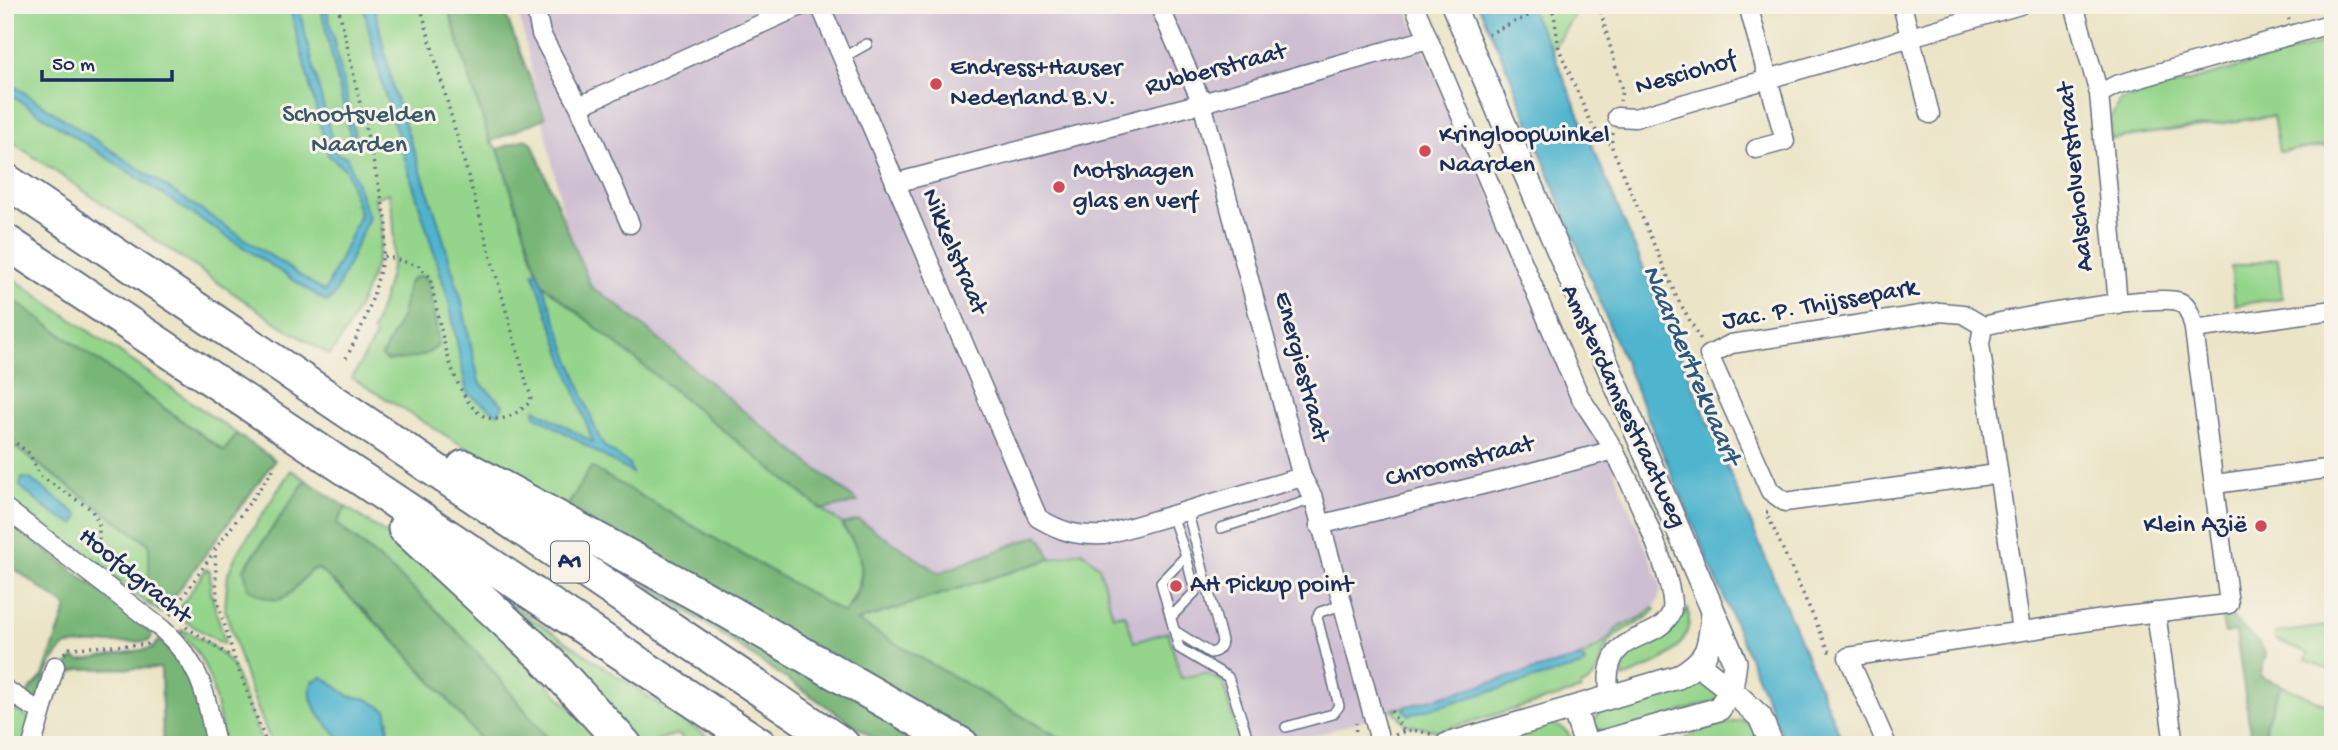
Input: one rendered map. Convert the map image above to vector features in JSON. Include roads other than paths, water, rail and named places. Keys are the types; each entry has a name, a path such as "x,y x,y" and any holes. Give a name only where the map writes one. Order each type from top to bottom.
{"highway":[{"name":"A1","path":"5,180 843,745"},
{"name":"A1","path":"5,240 760,745"},
{"name":"A1","path":"299,377 708,600 962,745"},
{"name":"A1","path":"332,459 508,622 625,745"}],"street":[{"path":"535,5 541,34 579,106 631,224"},
{"path":"579,106 803,5"},
{"name":"Nikkelstraat","path":"820,5 1038,519 1057,529 1081,536 1104,535 1180,512"},
{"name":"Energiestraat","path":"1159,5 1202,103 1302,477 1314,499 1381,745"},
{"name":"Amsterdamsestraatweg","path":"1414,5 1579,395 1614,450 1666,567 1673,600 1671,612 1663,624 1629,640 1613,656 1607,687 1612,698"},
{"name":"Amsterdamsestraatweg","path":"1453,5 1480,73 1714,610 1735,662 1731,690"},
{"path":"1748,5 1768,79"},
{"path":"1902,5 1930,114"},
{"name":"Nesciohof","path":"1617,117 1635,118 2020,5"},
{"name":"Aalscholverstraat","path":"2074,5 2099,94 2118,304"},
{"path":"2099,94 2116,85 2333,23"},
{"name":"Rubberstraat","path":"895,183 1202,103 1428,39"},
{"name":"Nesciohof","path":"1756,149 1785,141 1768,79"},
{"path":"1887,745 1848,657 2155,612 2229,604 2194,329 2190,312 2181,302 2164,299 2118,304 1983,326 1980,344 2021,631"},
{"path":"2194,329 2333,310"},
{"name":"Jac. P. Thijssepark","path":"1983,326 1963,314 1940,312 1731,344 1709,355 1770,491 1785,502 1997,474"},
{"name":"Chroomstraat","path":"1319,525 1614,450"},
{"path":"2215,484 2333,468"},
{"path":"1180,512 1302,477"},
{"name":"Hoofdgracht","path":"5,508 166,622 201,680 216,745"},
{"path":"1447,745 1678,677 1699,665 1710,644 1714,610"},
{"path":"2155,612 2174,745"},
{"path":"1699,665 1760,717 1772,745"},
{"path":"32,745 55,666"},
{"path":"5,689 42,710"},
{"path":"1592,745 1719,709 1731,690"},
{"path":"1574,708 1586,745"}],"lane":[{"path":"842,58 867,44"},
{"path":"1222,528 1314,499"},
{"path":"1171,617 1195,592 1186,556 1180,512"},
{"path":"1175,631 1210,653 1222,646 1180,512"},
{"path":"1186,556 1161,582 1179,648 1228,677 1250,745"},
{"path":"1286,727 1333,713 1339,706 1317,617 1320,612 1342,605"}],"water":[{"path":"289,5 298,5 335,153 347,157 369,217 334,296 327,302 5,91 5,80 325,292 360,215 346,170 328,155"},
{"path":"320,5 326,5 355,135 351,140"},
{"path":"363,5 374,5 394,93 438,221 461,299 479,382 503,405 498,414 467,393 449,301 383,88"},
{"path":"1478,5 1530,5 1534,18 1552,50 1844,745 1786,745 1611,330 1507,68"},
{"path":"533,272 538,272 597,433 604,446 629,464 632,473 535,415 535,409 593,442"},
{"path":"22,478 30,479 79,515 75,524 52,513 33,498 20,486"},
{"path":"1577,658 1584,659 1584,665 1409,715 1404,710 1407,706"},
{"path":"323,677 349,696 367,699 387,710 388,742 392,745 348,745 334,732 320,717 312,699 313,681"}],"place":[{"name":"Endress+Hauser Nederland B.V.","path":"936,84"},
{"name":"Kringloopwinkel Naarden","path":"1425,151"},
{"name":"Motshagen glas en verf","path":"1059,187"},
{"name":"Klein Azië","path":"2261,526"},
{"name":"AH Pickup point","path":"1176,586"}],"park label":[{"name":"Schootsvelden Naarden","path":"359,131"}],"water label":[{"name":"Naardertrekvaart","path":"1690,365"}]}
